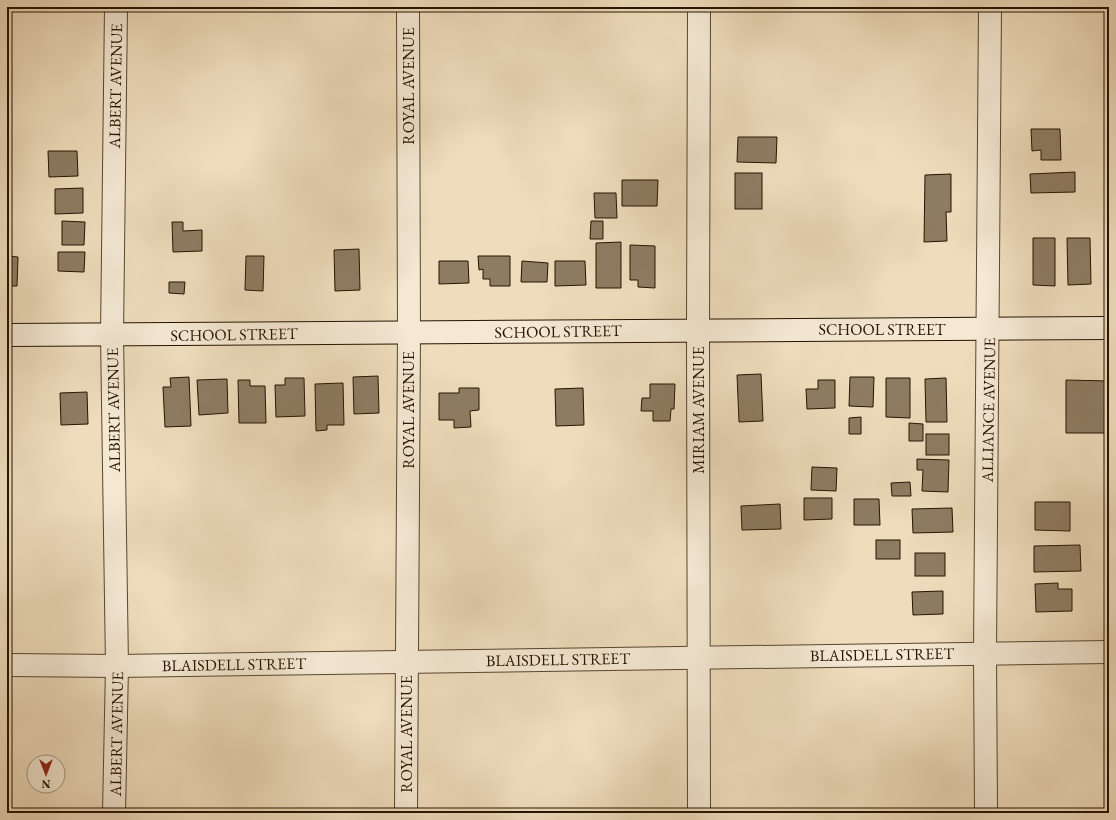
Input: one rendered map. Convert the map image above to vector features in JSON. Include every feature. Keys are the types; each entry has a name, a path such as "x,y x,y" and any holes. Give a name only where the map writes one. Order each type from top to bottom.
{"street":[{"name":"ALBERT AVENUE","path":"114,813 117,666 112,335 116,7"},
{"name":"ROYAL AVENUE","path":"406,813 409,332 408,7"},
{"name":"MIRIAM AVENUE","path":"699,7 699,813"},
{"name":"ALLIANCE AVENUE","path":"986,813 985,652 989,329 990,7"},
{"name":"SCHOOL STREET","path":"7,335 1109,328"},
{"name":"BLAISDELL STREET","path":"7,665 117,666 985,652 1109,652"}],"building":[{"path":"1031,129 1060,129 1061,160 1041,160 1041,150 1032,151"},
{"path":"738,137 777,137 776,163 737,162"},
{"path":"48,151 77,151 78,176 49,177"},
{"path":"1075,172 1075,192 1031,193 1030,174"},
{"path":"735,173 762,173 762,209 735,209"},
{"path":"951,174 951,212 946,212 947,241 924,242 925,175"},
{"path":"622,180 658,180 657,206 622,206"},
{"path":"83,188 83,213 55,214 55,189"},
{"path":"594,193 616,193 617,218 595,218"},
{"path":"62,221 85,222 84,245 62,245"},
{"path":"591,221 603,221 603,239 590,239"},
{"path":"172,222 183,222 183,231 202,230 202,251 173,252"},
{"path":"1033,238 1055,238 1055,286 1033,285"},
{"path":"1067,238 1090,238 1091,284 1068,285"},
{"path":"621,242 621,288 596,288 596,243"},
{"path":"1107,243 1109,243 1109,284 1107,284"},
{"path":"630,245 655,246 655,288 638,287 638,280 630,280"},
{"path":"359,249 360,290 335,291 334,250"},
{"path":"58,252 85,252 84,272 58,271"},
{"path":"7,256 18,257 17,286 7,286"},
{"path":"246,256 264,256 263,291 245,290"},
{"path":"478,256 510,256 510,286 490,286 490,279 483,279 483,269 479,270"},
{"path":"439,261 468,261 469,283 439,284"},
{"path":"522,261 548,263 547,282 521,282"},
{"path":"555,261 585,261 586,285 555,286"},
{"path":"169,282 185,282 184,294 169,293"},
{"path":"761,374 763,421 739,422 737,375"},
{"path":"378,376 379,413 354,414 353,377"},
{"path":"189,377 191,426 165,427 163,387 171,387 170,378"},
{"path":"850,377 874,377 873,407 849,406"},
{"path":"285,378 304,378 305,416 276,417 275,385 285,385"},
{"path":"886,378 910,378 910,418 886,417"},
{"path":"946,378 947,422 926,422 925,379"},
{"path":"227,379 228,413 199,415 197,380"},
{"path":"238,380 250,380 250,386 265,386 266,423 239,423"},
{"path":"818,380 835,380 835,408 807,409 806,389 818,389"},
{"path":"1066,380 1109,381 1109,433 1066,433"},
{"path":"343,383 344,425 327,425 327,430 316,431 315,384"},
{"path":"650,384 675,384 674,409 671,409 670,421 653,421 653,411 641,411 642,398 650,398"},
{"path":"459,388 479,388 479,410 470,411 471,427 454,428 454,420 439,420 439,393 459,393"},
{"path":"583,388 584,425 556,426 555,389"},
{"path":"87,392 88,424 61,425 60,393"},
{"path":"861,417 861,434 849,434 849,418"},
{"path":"909,423 923,424 923,441 909,441"},
{"path":"926,434 949,434 949,455 926,455"},
{"path":"917,459 949,460 948,492 922,491 923,470 917,470"},
{"path":"812,467 837,468 836,491 811,490"},
{"path":"910,482 911,496 892,496 891,483"},
{"path":"804,498 832,498 832,519 804,520"},
{"path":"854,499 879,499 880,525 854,525"},
{"path":"1035,502 1070,502 1070,531 1035,530"},
{"path":"780,504 781,529 742,530 741,506"},
{"path":"952,508 953,532 913,533 912,509"},
{"path":"876,540 900,540 900,559 876,559"},
{"path":"1080,545 1081,571 1034,572 1034,546"},
{"path":"915,553 945,553 945,576 915,576"},
{"path":"1058,583 1058,589 1072,589 1072,611 1036,612 1035,584"},
{"path":"943,591 943,614 913,615 912,592"}]}
